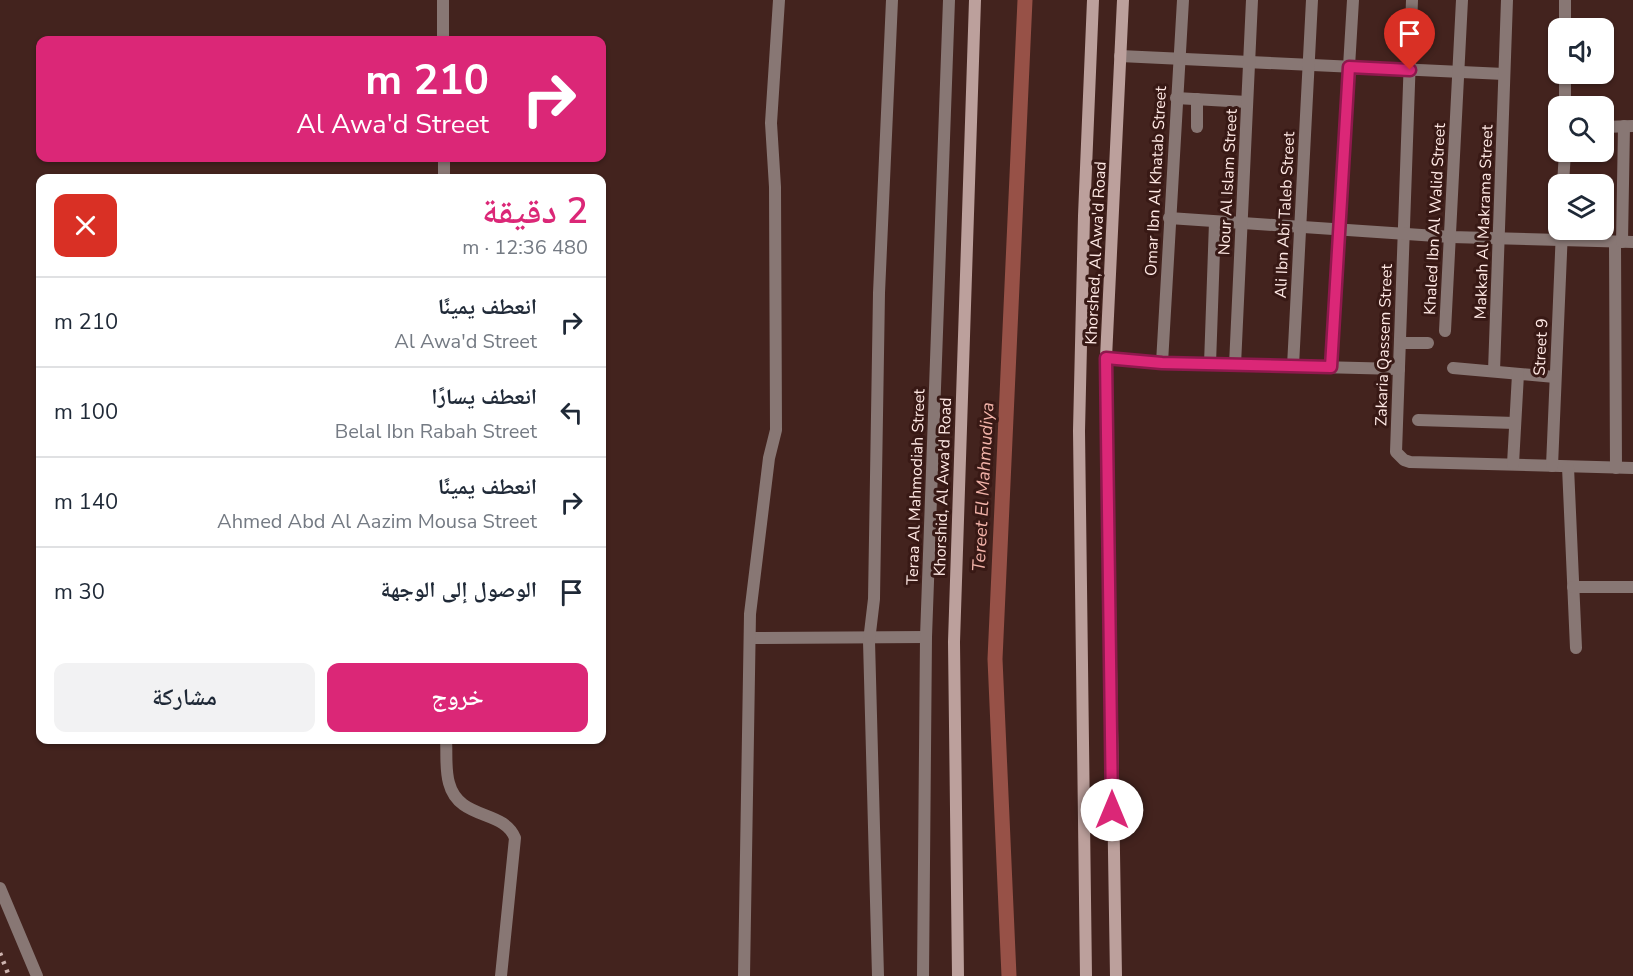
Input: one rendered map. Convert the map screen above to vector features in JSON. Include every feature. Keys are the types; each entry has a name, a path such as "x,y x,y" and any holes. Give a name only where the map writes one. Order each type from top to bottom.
{"main road":[{"name":"Khorshid, Al Awa'd Road","path":"958,976 954,642 975,0"},
{"name":"Khorshed, Al Awa'd Road","path":"1086,976 1079,431 1093,0"},
{"name":"Khorshed, Al Awa'd Road","path":"1116,976 1106,358 1123,0"}],"street":[{"path":"443,0 443,36"},
{"path":"744,976 750,614 770,458 776,430 775,186 771,123 779,0"},
{"path":"878,976 870,637 874,599 879,293 892,0"},
{"name":"Teraa Al Mahmodiah Street","path":"922,976 926,637 949,0"},
{"name":"Omar Ibn Al Khatab Street","path":"1162,363 1183,0"},
{"name":"Nour Al Islam Street","path":"1235,365 1252,0"},
{"name":"Ali Ibn Abi Taleb Street","path":"1293,366 1312,0"},
{"path":"1331,367 1353,0"},
{"name":"Zakaria Qassem Street","path":"1412,0 1396,452 1399,457 1410,462 1513,464"},
{"name":"Khaled Ibn Al Walid Street","path":"1445,331 1462,0"},
{"name":"Makkah Al Makrama Street","path":"1494,371 1507,0"},
{"path":"1565,0 1565,18"},
{"path":"1120,56 1504,74"},
{"path":"1176,98 1247,102"},
{"path":"1197,99 1197,127"},
{"path":"1616,468 1628,126"},
{"path":"1170,218 1451,237 1548,236"},
{"path":"1210,364 1215,222"},
{"name":"Street 9","path":"1552,466 1562,240"},
{"path":"1606,240 1623,242"},
{"path":"1400,343 1428,344"},
{"path":"1106,358 1162,363 1399,369"},
{"path":"1453,368 1555,377"},
{"path":"1518,374 1513,464 1633,468"},
{"path":"1418,420 1515,423"},
{"path":"1568,467 1576,648"},
{"path":"1573,586 1633,587"},
{"path":"751,638 926,637"},
{"path":"446,744 448,780 458,801 467,809 505,824 515,838 501,976"},
{"path":"0,888 37,976"}],"waterway":[{"name":"Tereet El Mahmudiya","path":"1009,976 995,659 1025,0"}],"railway":[{"path":"0,953 9,976"}],"route":[{"path":"1112,810 1106,358 1162,363 1331,367 1349,67 1410,70"}]}
